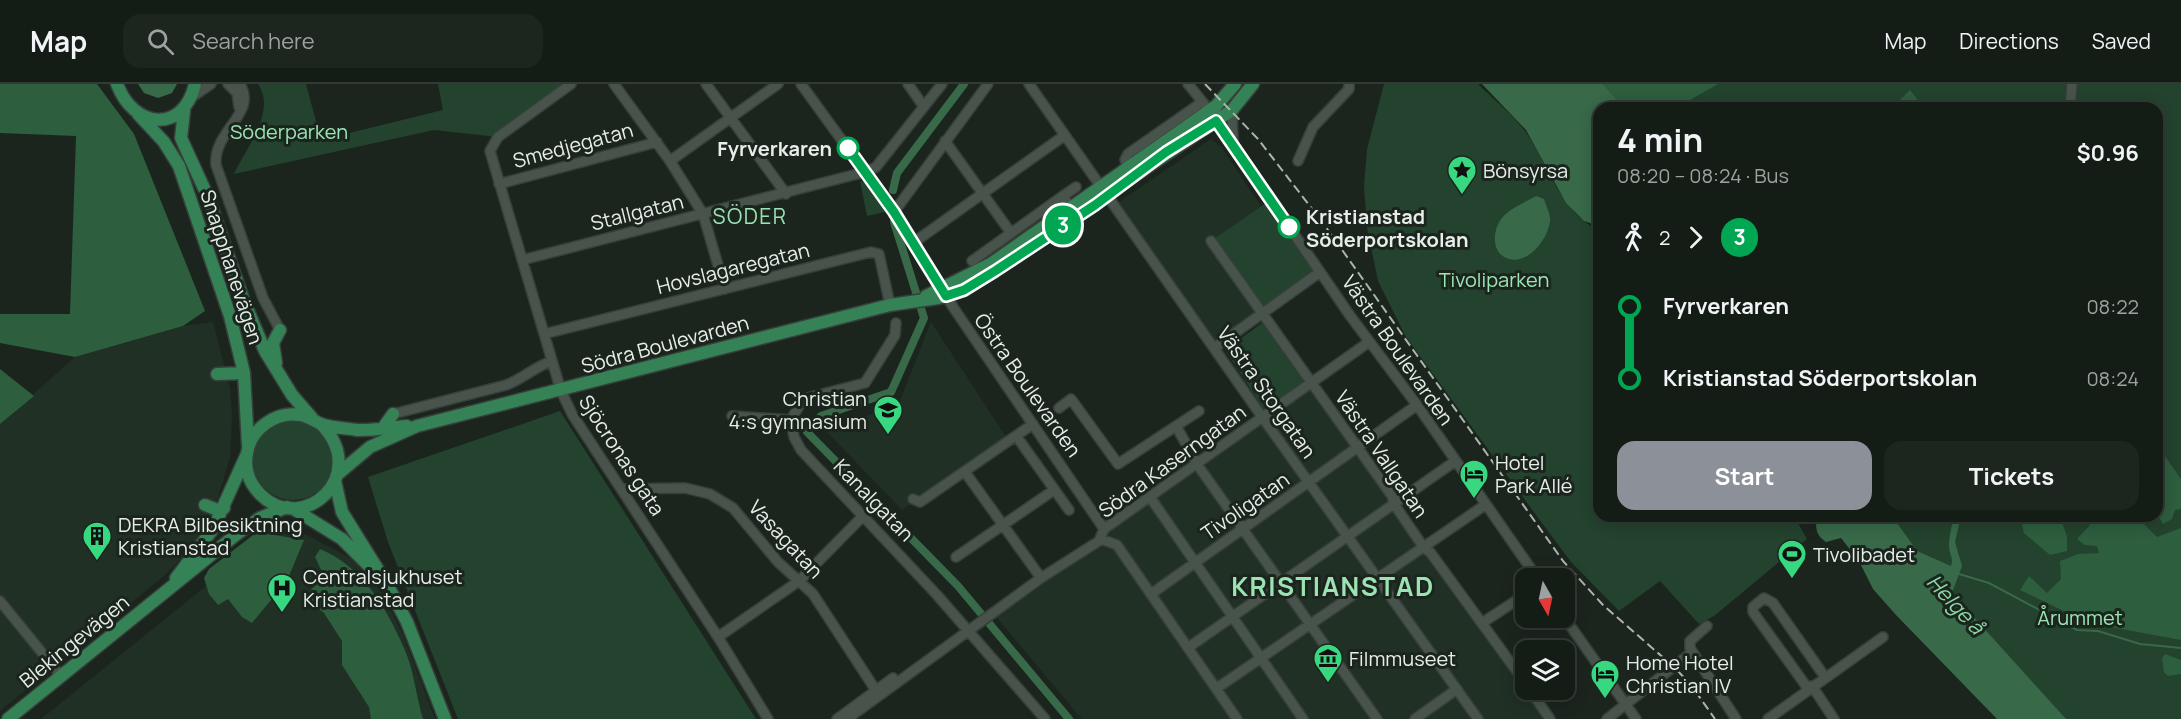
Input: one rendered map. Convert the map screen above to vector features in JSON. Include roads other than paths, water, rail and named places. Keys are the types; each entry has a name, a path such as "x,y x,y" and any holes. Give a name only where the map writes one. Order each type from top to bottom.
{"main road":[{"name":"Snapphanevägen","path":"117,84 124,99 164,142 179,166 230,316 244,373 247,451"},
{"path":"138,114 159,121 184,111 192,97 195,84"},
{"path":"1209,111 1235,84"},
{"path":"1209,111 1232,110 1254,84"},
{"name":"Snapphanevägen","path":"184,111 180,132 183,144 208,197 265,351 281,378 316,421"},
{"name":"Södra Boulevarden","path":"943,292 992,263 1066,202 1128,167 1209,111"},
{"name":"Södra Boulevarden","path":"336,478 369,447 417,426 561,391 980,281 1108,195 1166,152 1209,111"},
{"path":"280,330 273,343 281,378"},
{"path":"218,374 244,373"},
{"path":"383,428 393,414"},
{"path":"388,586 342,539 290,508 270,501 256,490 246,468 247,451 258,430 274,419 300,415 316,421 331,434 337,446 339,460 336,478 342,512 388,586 407,622 444,719"},
{"name":"Södra Boulevarden","path":"316,421 361,430 417,426"},
{"name":"Blekingevägen","path":"164,592 199,550 224,508 247,451"},
{"path":"290,508 318,501 336,478"},
{"path":"205,505 218,510 224,508"},
{"name":"Blekingevägen","path":"8,719 164,592 261,518 290,508"}],"street":[{"path":"192,97 211,84"},
{"path":"228,84 239,99 237,118"},
{"path":"240,84 245,103 218,144 215,157 217,171 263,298 280,330"},
{"name":"Sjöcronas gata","path":"571,84 498,136 490,151 561,391 578,423 623,489 768,719"},
{"path":"614,84 657,142 703,214 725,289"},
{"path":"706,84 786,194"},
{"path":"670,161 778,84"},
{"name":"Östra Boulevarden","path":"801,84 894,212 943,292 1104,529"},
{"path":"908,84 924,107"},
{"path":"865,172 876,167 942,84"},
{"path":"894,212 988,84"},
{"name":"Västra Storgatan","path":"1029,84 1262,418 1348,534 1479,719"},
{"name":"Västra Boulevarden","path":"1188,84 1530,568"},
{"path":"1298,161 1310,132 1349,89 1349,84"},
{"path":"2070,102 2072,84"},
{"path":"1232,110 1233,146"},
{"path":"913,243 1065,135"},
{"path":"945,141 1011,233"},
{"name":"Smedjegatan","path":"499,184 657,142"},
{"name":"Stallgatan","path":"522,260 865,172"},
{"path":"972,261 1011,233 1066,202 1076,187"},
{"name":"Västra Vallgatan","path":"1211,242 1392,496 1394,504 1424,548 1430,552 1515,669"},
{"name":"Hovslagaregatan","path":"544,334 871,252 879,254 890,305"},
{"path":"1214,348 1320,272"},
{"path":"732,416 791,420 803,399 865,383 895,335 896,323"},
{"name":"Södra Kaserngatan","path":"847,719 1041,578 1101,539 1104,529 1369,342"},
{"path":"393,414 506,385 520,380 531,369 552,361"},
{"path":"1059,408 1071,399 1118,464 1199,411"},
{"name":"Tivoligatan","path":"1151,594 1243,531 1417,405"},
{"name":"Kanalgatan","path":"791,420 794,437 801,450 862,517 898,551 1045,719"},
{"path":"914,499 920,502 1034,424"},
{"path":"1176,426 1197,464 1377,719"},
{"path":"1017,437 1069,510"},
{"path":"1189,647 1454,462"},
{"path":"965,472 1041,578"},
{"name":"Vasagatan","path":"623,489 685,488 710,494 733,508 778,562 813,594 875,689"},
{"path":"956,556 1054,490"},
{"path":"1150,497 1303,719"},
{"path":"1217,688 1380,579 1485,505"},
{"path":"718,637 799,581 862,517"},
{"path":"1101,539 1117,545 1237,719"},
{"path":"1825,677 1773,603 1764,598 1757,602 1753,607 1753,612 1834,719"},
{"path":"0,601 61,676"},
{"path":"1482,623 1515,601"},
{"path":"1707,626 1690,641 1692,653 1736,719"},
{"path":"1572,628 1628,704 1636,719"},
{"name":"Södra Kaserngatan","path":"837,719 875,689 951,638 969,632"},
{"path":"1768,719 1883,637"},
{"path":"1607,719 1692,653"},
{"path":"1415,719 1457,689"},
{"path":"1537,700 1550,719"}],"water":[{"path":"138,84 177,84 172,93 158,98 144,93"},
{"path":"1482,84 1603,84 1619,102 1593,102 1593,224 1584,221 1566,203 1526,130"},
{"path":"1536,196 1544,199 1550,216 1546,235 1536,249 1524,258 1516,260 1502,256 1495,244 1498,224 1510,211"},
{"name":"Helge å","path":"1816,522 1896,522 1917,551 1951,566 1949,546 1951,531 1953,522 1960,522 1955,542 1962,566 1952,593 2066,719 1997,719 1873,589 1859,561 1841,538 1826,542 1820,537 1816,528"}],"waterway":[{"path":"893,190 897,173 964,84"},
{"path":"894,222 924,318 891,392 821,416 807,432 958,586 1069,719"},
{"name":"Helge å","path":"1959,574 1989,583 2077,630 2098,631 2140,644 2181,648"}],"railway":[{"path":"1205,84 1258,139 1323,223 1563,561 1603,605 1674,667 1691,685 1715,719"}],"place":[{"name":"Fyrverkaren","path":"848,148"},
{"name":"Bönsyrsa","path":"1462,196"},
{"name":"Kristianstad Söderportskolan","path":"1289,227"},
{"name":"Christian 4:s gymnasium","path":"888,436"},
{"name":"Hotel Park Allé","path":"1474,500"},
{"name":"DEKRA Bilbesiktning Kristianstad","path":"97,562"},
{"name":"Tivolibadet","path":"1792,580"},
{"name":"Centralsjukhuset Kristianstad","path":"282,614"},
{"name":"Filmmuseet","path":"1328,684"},
{"name":"Home Hotel Christian IV","path":"1605,700"}],"district":[{"name":"SÖDER","path":"750,216"},
{"name":"KRISTIANSTAD","path":"1333,586"}],"park label":[{"name":"Söderparken","path":"289,131"},
{"name":"Tivoliparken","path":"1494,279"},
{"name":"Årummet","path":"2080,617"}]}
